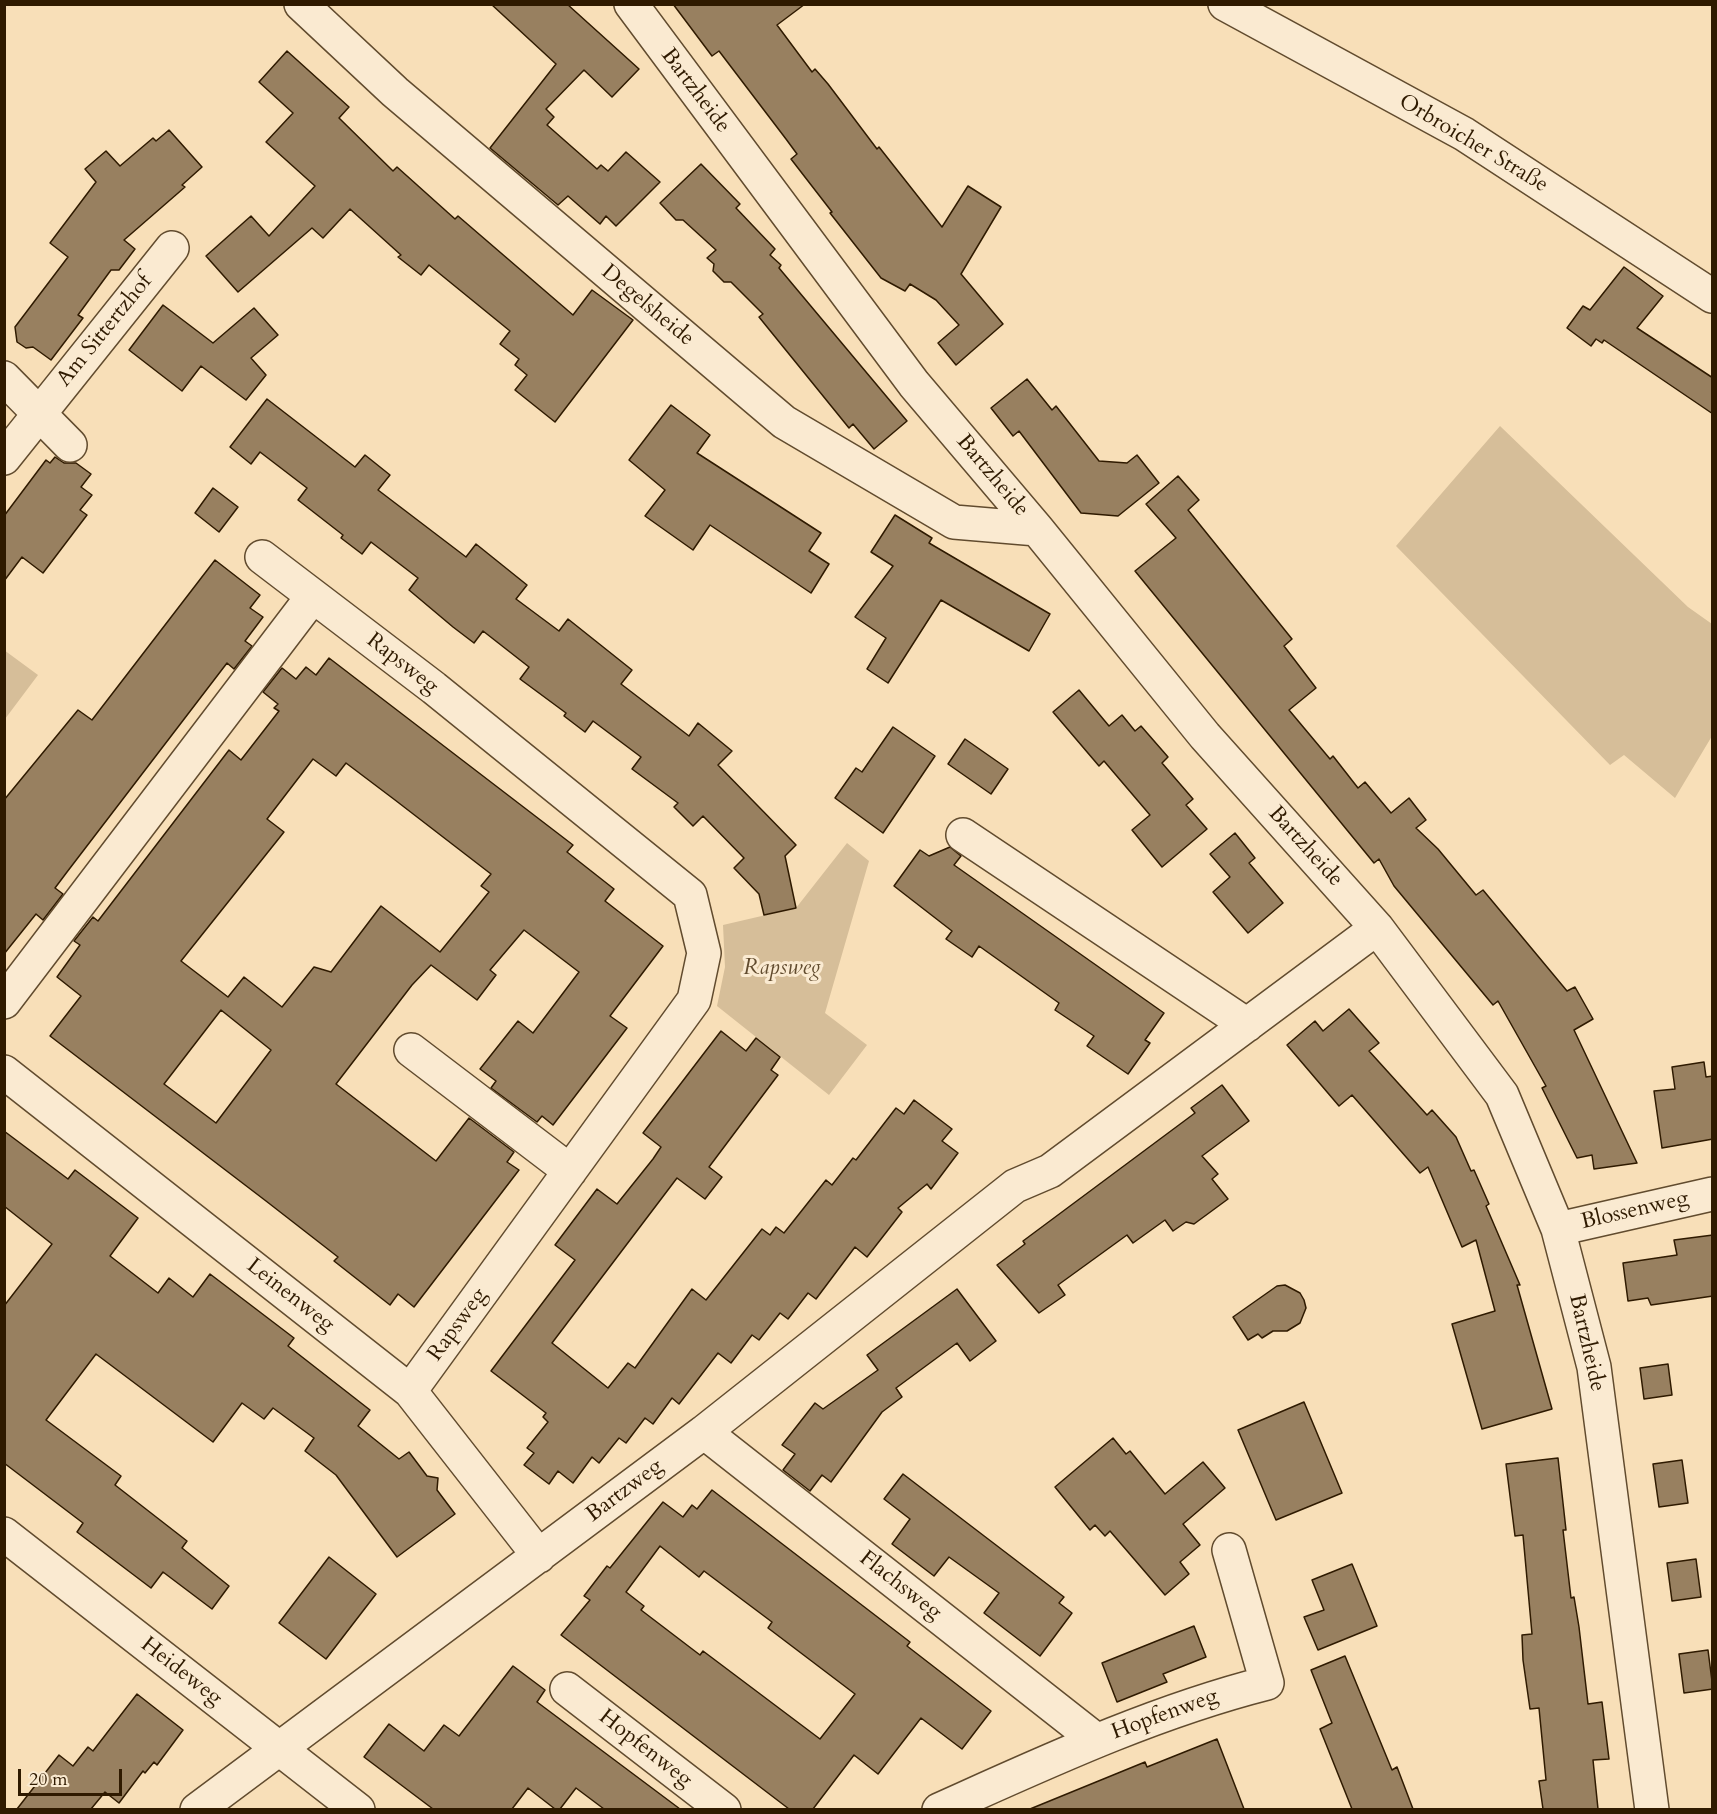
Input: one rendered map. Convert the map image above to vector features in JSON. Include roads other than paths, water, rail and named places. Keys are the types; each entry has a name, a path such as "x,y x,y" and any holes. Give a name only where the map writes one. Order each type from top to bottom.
{"street":[{"name":"Degelsheide","path":"301,4 395,92 783,422 954,522 1037,529"},
{"name":"Bartzheide","path":"631,4 914,384 1037,529 1205,736 1377,928 1502,1095 1558,1229 1594,1367 1652,1809"},
{"name":"Orbroicher Straße","path":"1225,4 1464,134 1713,296"},
{"name":"Am Sittertzhof","path":"4,458 172,248"},
{"path":"4,378 37,415 70,445"},
{"name":"Rapsweg","path":"262,557 434,688 690,895 704,952 694,1000 410,1390"},
{"path":"4,1002 313,596"},
{"path":"963,836 1247,1025 1377,928"},
{"name":"Bartzweg","path":"197,1809 704,1432 1015,1186 1050,1171 1247,1025"},
{"path":"411,1050 570,1171"},
{"name":"Leinenweg","path":"4,1072 410,1390 539,1556"},
{"name":"Blossenweg","path":"1558,1229 1713,1194"},
{"name":"Flachsweg","path":"704,1432 1096,1740"},
{"name":"Heideweg","path":"4,1534 358,1809"},
{"name":"Hopfenweg","path":"939,1809 1096,1740 1231,1692 1267,1683 1229,1550"},
{"name":"Hopfenweg","path":"567,1689 724,1809"}]}
